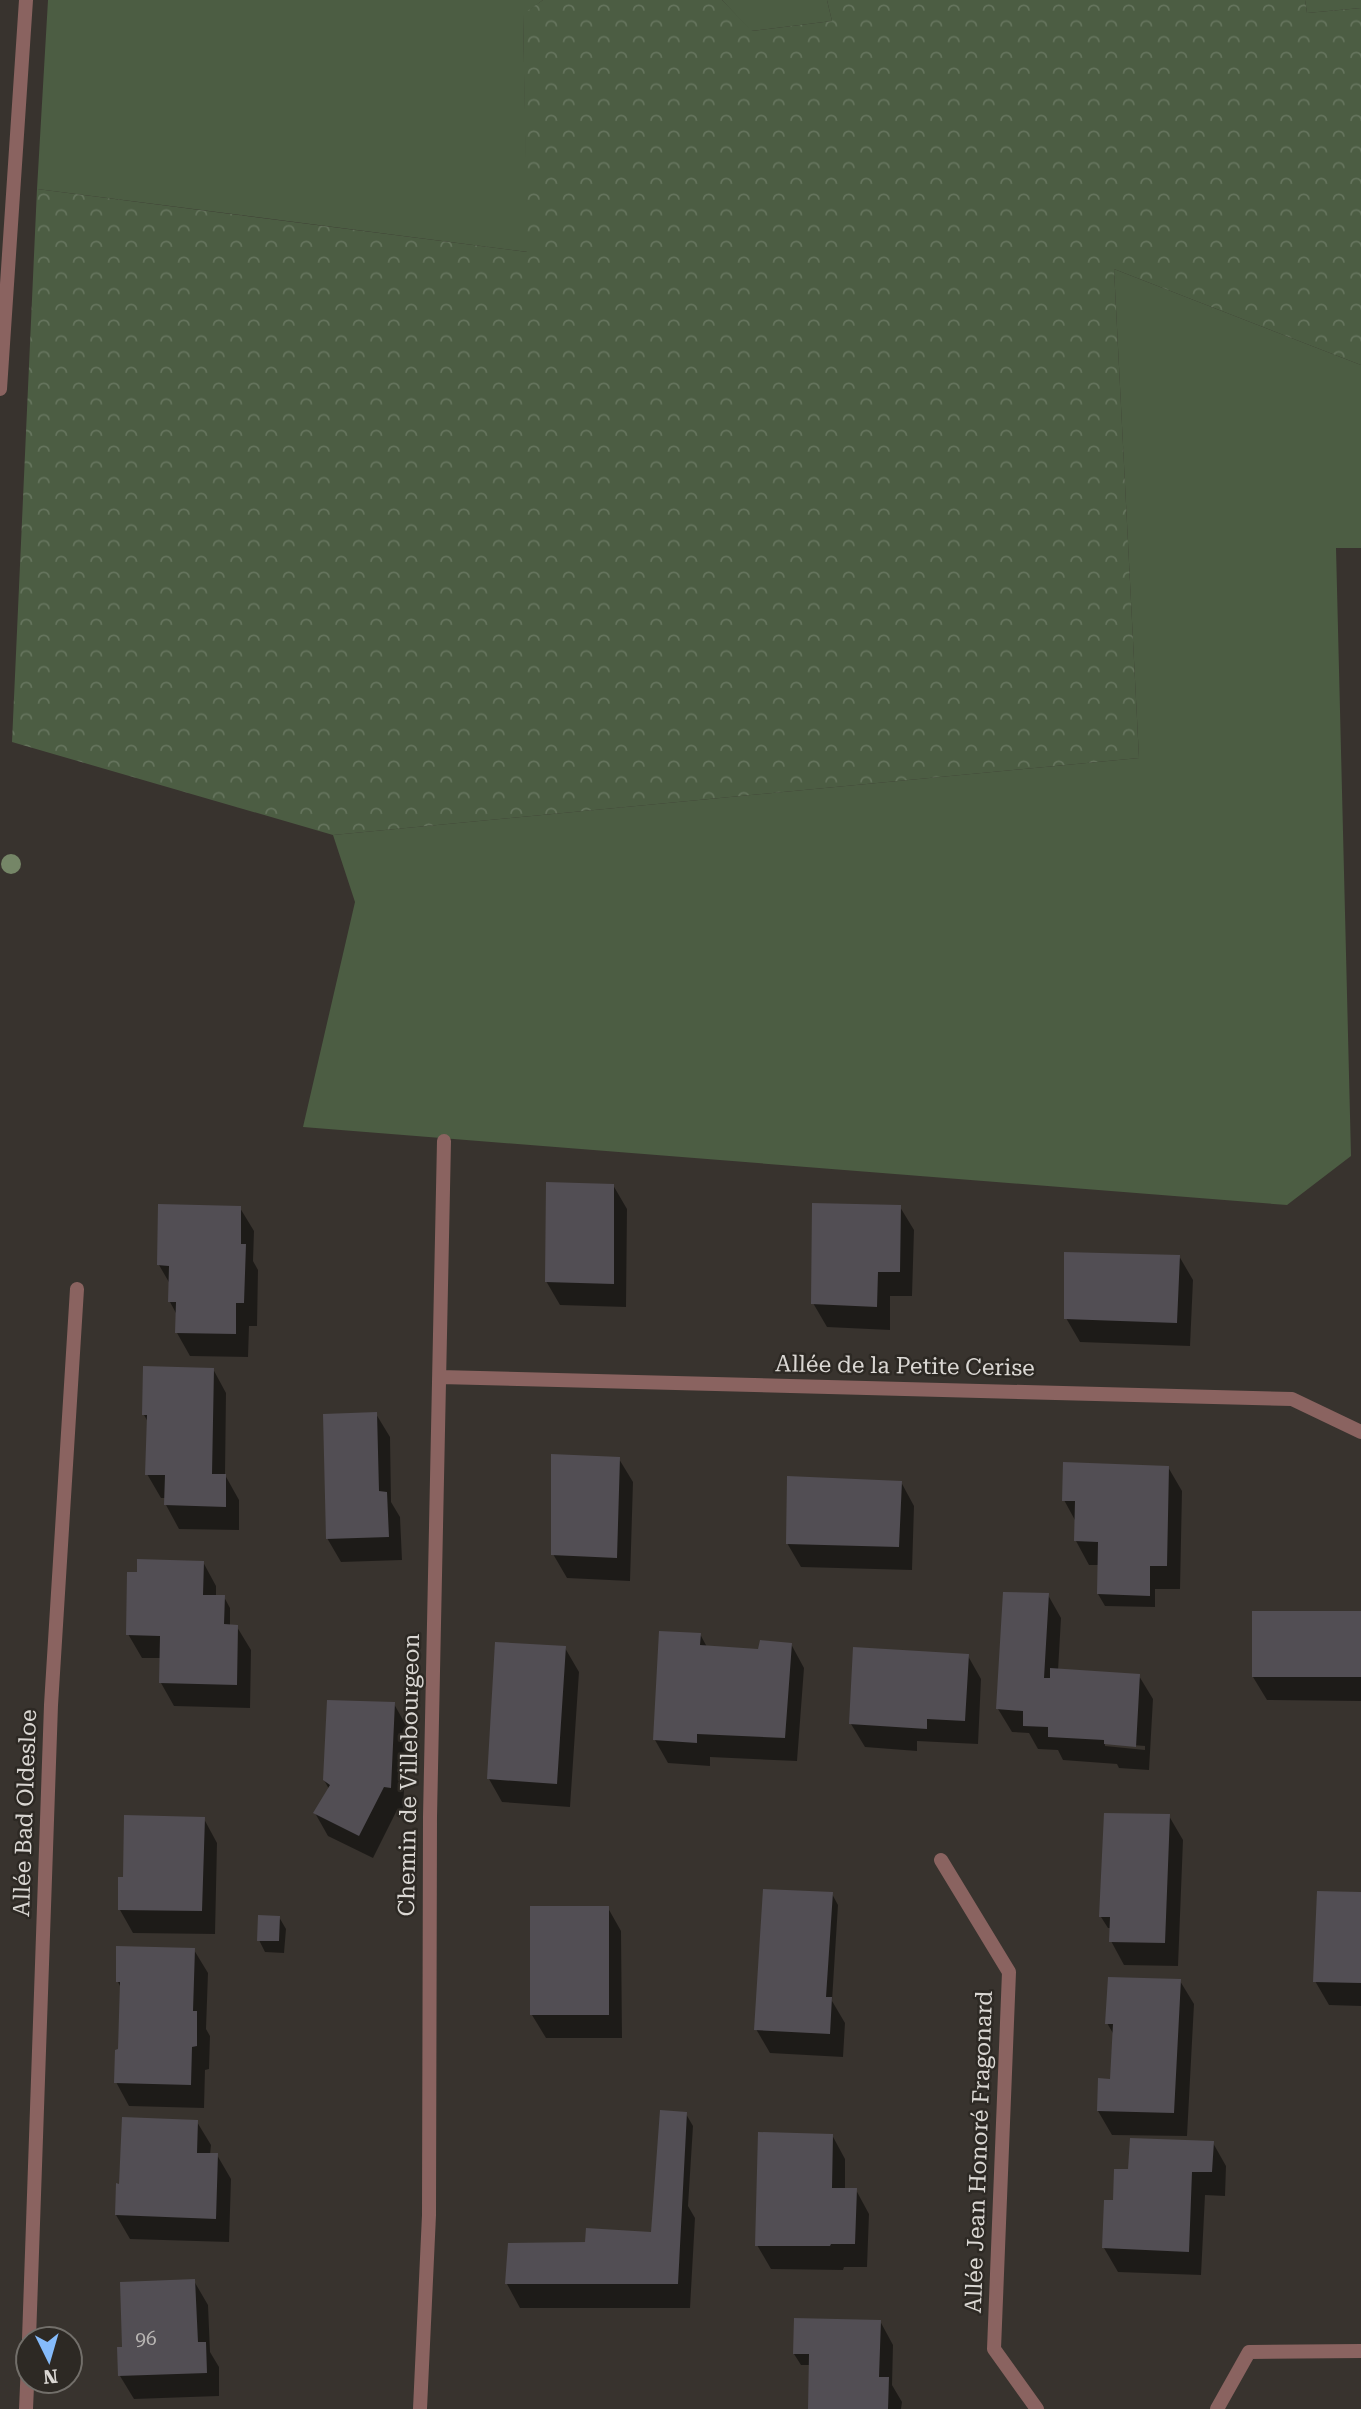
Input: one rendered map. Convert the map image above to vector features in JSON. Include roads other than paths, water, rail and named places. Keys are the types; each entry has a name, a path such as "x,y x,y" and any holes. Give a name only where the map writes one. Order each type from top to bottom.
{"street":[{"path":"0,389 26,0"},
{"name":"Chemin de Villebourgeon","path":"420,2409 429,2215 430,1816 444,1141"},
{"name":"Allée Bad Oldesloe","path":"29,2325 51,1705 77,1289"},
{"name":"Allée de la Petite Cerise","path":"440,1377 1292,1399 1361,1432"},
{"name":"Allée Jean Honoré Fragonard","path":"941,1860 1009,1972 994,2349 1037,2409"},
{"path":"1217,2409 1249,2352 1361,2351"}]}
